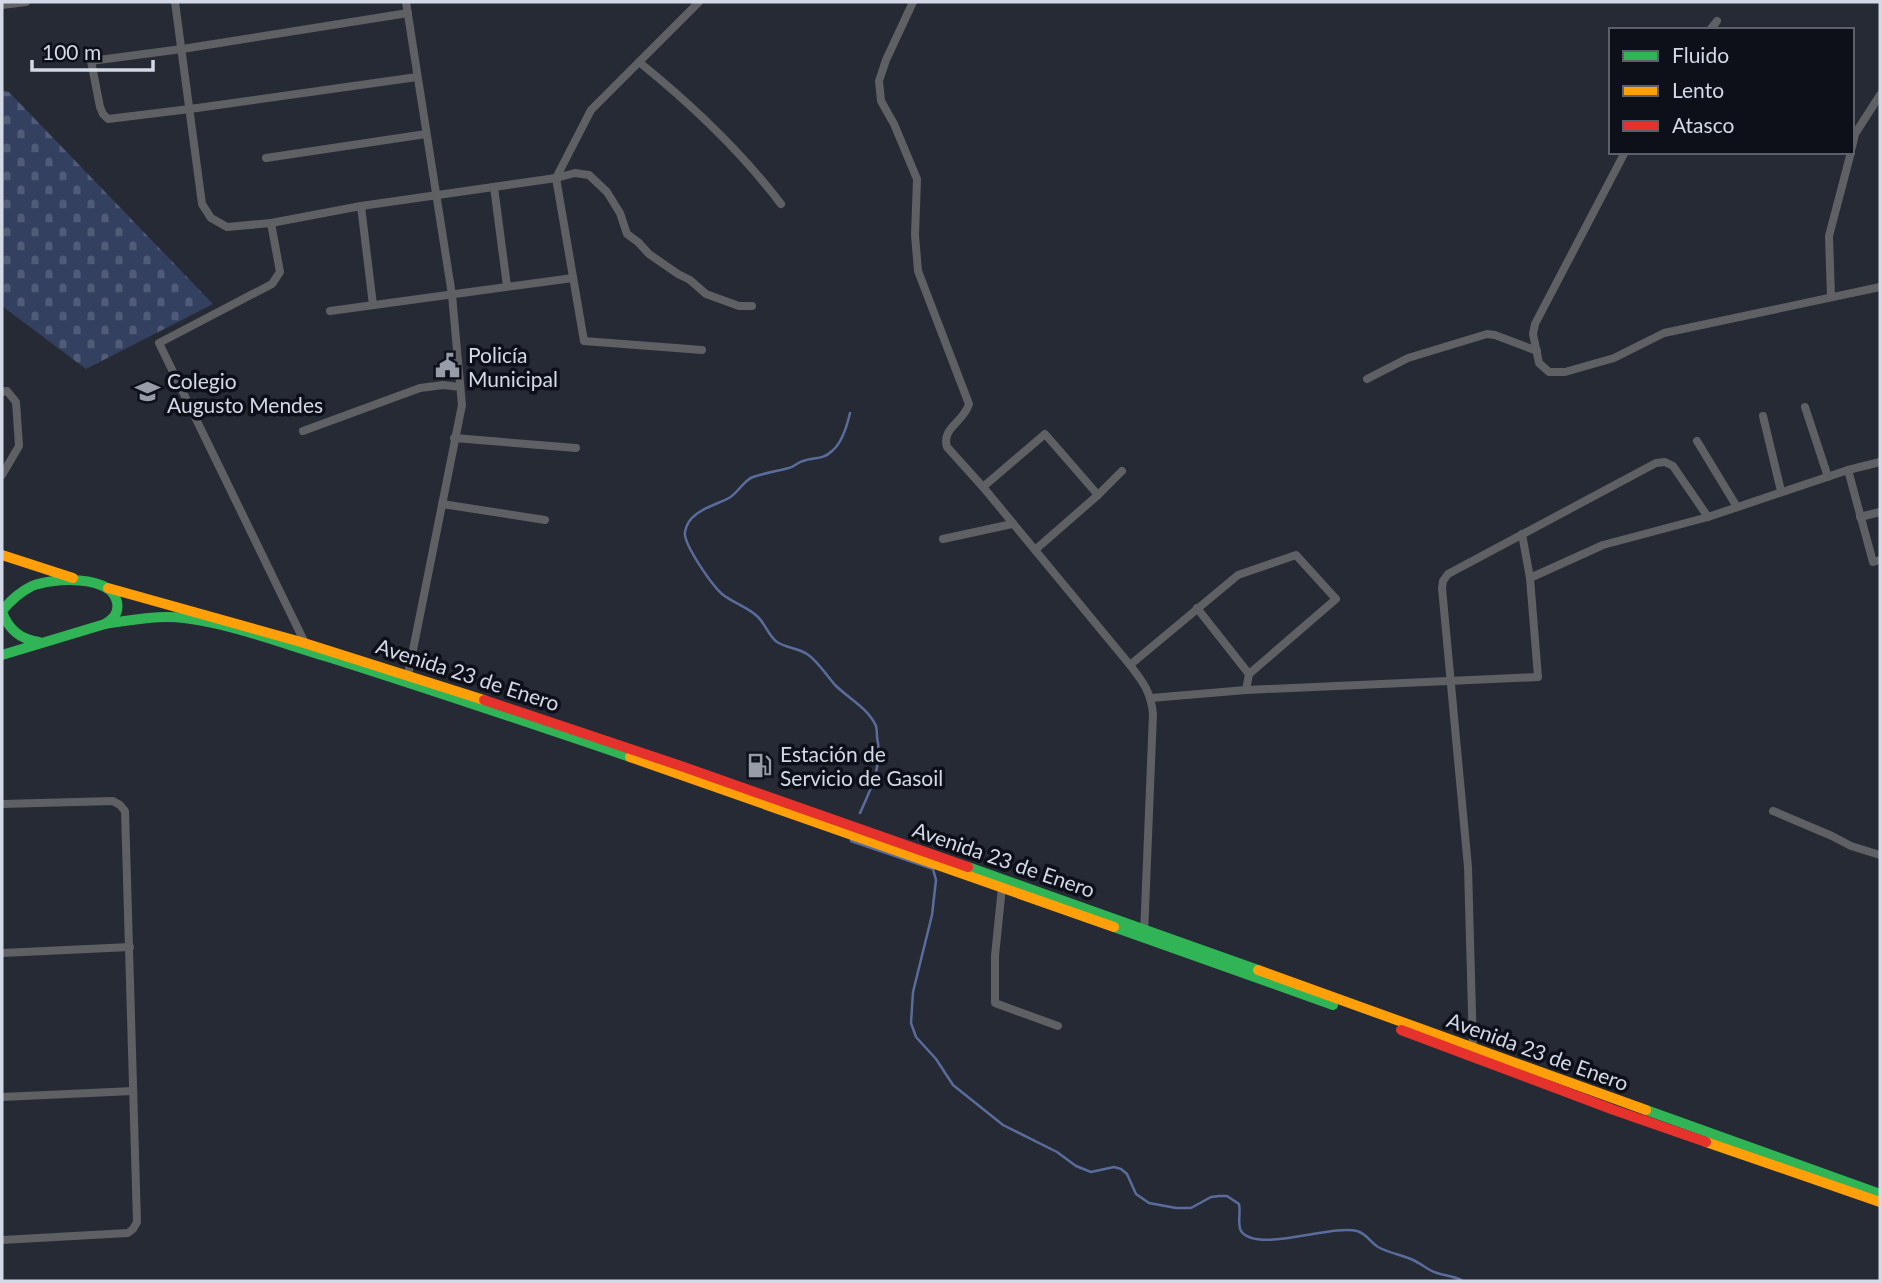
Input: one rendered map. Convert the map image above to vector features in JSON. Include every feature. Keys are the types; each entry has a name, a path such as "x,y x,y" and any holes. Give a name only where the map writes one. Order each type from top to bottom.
{"main road":[{"path":"2,555 79,580"},
{"path":"41,642 27,640 16,634 6,624 2,612 11,600 35,585 50,580 79,580"},
{"name":"Avenida 23 de Enero","path":"79,580 304,641 749,789 1144,933 1880,1194"},
{"path":"106,624 117,614 118,606 117,598 107,587"},
{"name":"Avenida 23 de Enero","path":"2,655 106,624 169,617 267,639 610,750 1002,887 1144,933 1614,1110 1880,1202"}],"street":[{"path":"2,5 26,2"},
{"path":"175,2 202,204 211,218 228,227 271,223 360,206 575,173 589,175 607,192 620,213 626,234 649,254 690,280 706,294 739,306 752,306"},
{"path":"406,2 452,295 462,405 408,675"},
{"path":"699,2 592,110 556,178 584,341 702,350"},
{"path":"913,2 879,81 881,101 894,124 917,179 915,235 918,271 969,404 966,413 946,433 945,441 947,447 1130,665 1146,686 1151,698 1153,714 1144,933"},
{"path":"408,13 91,61 100,107 108,118 417,77"},
{"path":"1712,28 1717,21"},
{"path":"639,62 730,144 760,176 781,204"},
{"path":"1854,140 1880,95"},
{"path":"266,158 426,134"},
{"path":"1624,154 1535,324 1533,334 1539,363 1549,372 1565,372 1614,358 1664,333 1880,287"},
{"path":"1831,297 1829,236 1850,154"},
{"path":"494,187 508,286"},
{"path":"360,206 373,305"},
{"path":"271,223 280,272 272,284 159,343 304,641"},
{"path":"330,311 573,278"},
{"path":"1367,379 1408,358 1488,334 1537,351"},
{"path":"303,431 420,388 443,385 460,387"},
{"path":"2,392 7,391 16,402 19,446 2,475"},
{"path":"1805,407 1828,477"},
{"path":"1763,416 1781,491"},
{"path":"983,487 1045,434 1098,495"},
{"path":"454,438 576,448"},
{"path":"1697,441 1737,507"},
{"path":"1473,1049 1468,867 1443,581 1448,574 1656,463 1665,462 1673,466 1708,517"},
{"path":"1530,578 1603,545 1708,517 1781,491 1880,462"},
{"path":"1848,470 1873,562 1880,560"},
{"path":"1035,550 1122,471"},
{"path":"442,504 545,520"},
{"path":"1860,517 1880,512"},
{"path":"943,538 1012,524"},
{"path":"1151,698 1246,690 1538,677 1530,578 1522,534"},
{"path":"1130,665 1238,575 1296,555 1336,599 1249,674 1246,690"},
{"path":"1197,608 1249,674"},
{"path":"2,804 113,802 123,807 126,815 137,1222 128,1233 2,1238"},
{"path":"1773,811 1851,846 1880,855"},
{"path":"1002,887 995,956 995,1003 1058,1026"},
{"path":"2,953 130,947"},
{"path":"2,1097 134,1091"}],"green space":[{"path":"2,91 9,92 213,304 86,369 2,306"}],"waterway":[{"path":"850,413 841,439 829,454 750,479 729,498 696,514 685,532 693,555 722,594 761,620 777,642 811,657 835,685 872,720 876,727 877,767 860,813"},
{"path":"851,840 933,869 936,880 932,915 913,992 911,1023 916,1037 936,1059 953,1085 1003,1125 1091,1172 1114,1167 1121,1169 1127,1174 1136,1194 1149,1203 1191,1208 1211,1197 1227,1196 1239,1204 1240,1228 1250,1237 1262,1240 1331,1231 1357,1231 1382,1249 1413,1260 1434,1272 1463,1281"}],"traffic: fast":[{"path":"2,611 23,591 52,581 79,580 92,583 112,593 117,602 115,615 105,624 2,655"},
{"path":"2,612 16,633 39,642"},
{"path":"105,624 144,618 184,618 257,634 630,757"},
{"path":"968,867 1258,970"},
{"path":"1114,927 1333,1005"},
{"path":"1646,1110 1880,1194"}],"traffic: slow":[{"path":"2,555 73,578"},
{"path":"108,588 301,642 484,700"},
{"path":"630,757 1114,927"},
{"path":"1258,970 1646,1110"},
{"path":"1706,1142 1880,1202"}],"traffic: jam":[{"path":"484,700 968,867"},
{"path":"1401,1030 1706,1142"}],"place":[{"name":"Policía Municipal","path":"448,366"},
{"name":"Colegio Augusto Mendes","path":"147,392"},
{"name":"Estación de Servicio de Gasoil","path":"760,765"}]}
